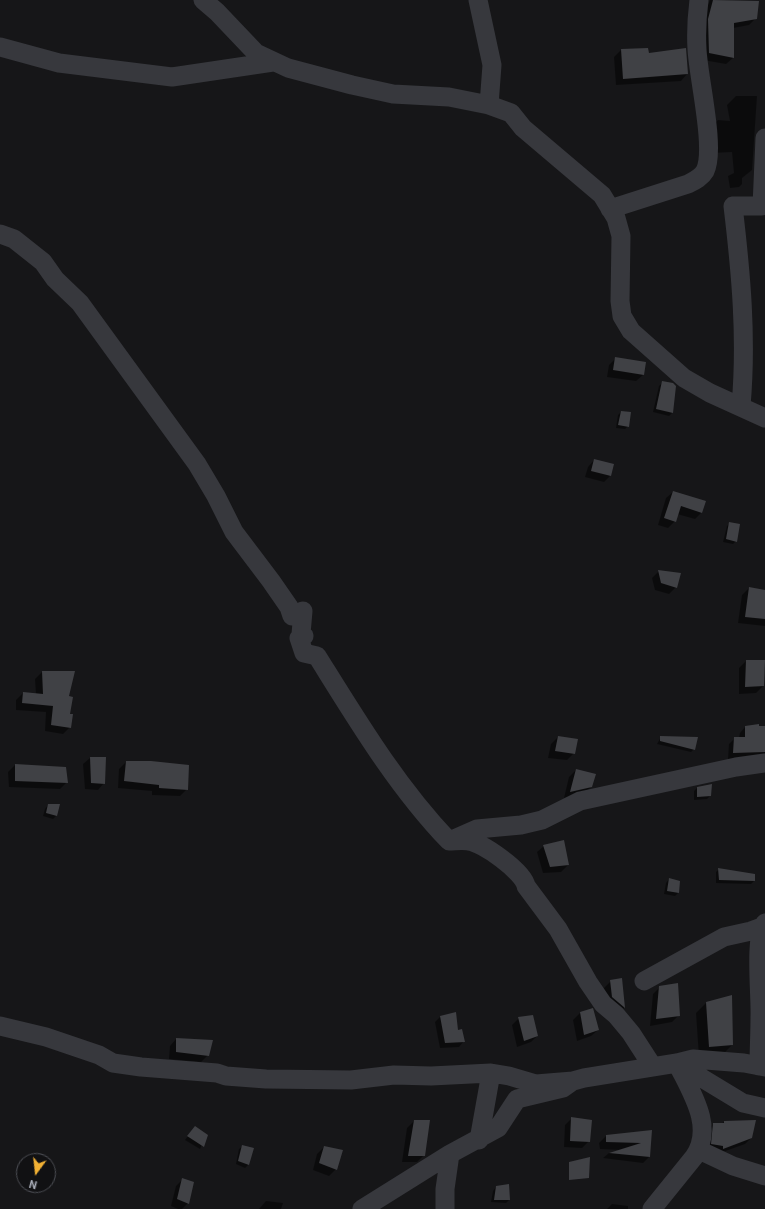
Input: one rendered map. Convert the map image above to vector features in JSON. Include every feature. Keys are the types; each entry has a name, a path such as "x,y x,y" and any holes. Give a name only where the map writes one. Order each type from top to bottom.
{"street":[{"path":"203,0 217,12 256,53 273,62 308,74 379,91 393,94 449,97 489,104 511,113 523,128 602,195 616,218 621,236 620,301 622,316 631,331 684,378 710,393 765,418"},
{"path":"478,0 492,65 489,104"},
{"path":"610,209 688,184 698,179 704,172 708,157 702,78 697,49 699,0"},
{"path":"0,47 60,63 172,77 273,62"},
{"path":"741,406 745,364 744,313 733,206 764,208 765,138"},
{"path":"0,234 14,239 43,262 55,279 80,303 197,464 216,496 234,532 289,607 292,616 303,611 300,628 301,634 304,636 299,638 304,653 317,656 377,749 429,820 449,841 470,841 484,848 503,859 525,881 526,886 558,928 588,982 603,1004 616,1015 631,1033 653,1067"},
{"path":"449,841 477,829 521,825 542,820 580,801 736,766 765,763"},
{"path":"0,1026 46,1037 99,1055 113,1063 141,1068 217,1073 226,1076 266,1079 351,1080 394,1075 431,1076 491,1073 509,1076 536,1084 573,1081 621,1071 677,1064 693,1059 744,1063 762,1067 759,955 764,925 724,937 644,981"},
{"path":"677,1064 743,1103 765,1108"},
{"path":"652,1209 699,1150 702,1138 701,1111 677,1064"},
{"path":"479,1140 491,1073"},
{"path":"362,1209 450,1154 479,1140 498,1128 517,1099 563,1088 573,1081"},
{"path":"699,1150 733,1166 765,1176"},
{"path":"445,1209 445,1189 450,1154"}],"building":[{"path":"713,0 759,1 757,19 734,23 734,58 709,53 708,19"},
{"path":"648,48 649,53 686,48 688,74 623,79 621,49"},
{"path":"615,357 646,362 644,375 613,370"},
{"path":"662,381 673,383 676,386 673,413 656,409"},
{"path":"621,411 631,412 629,427 618,425"},
{"path":"594,459 614,464 611,476 591,471"},
{"path":"673,491 706,501 702,513 681,506 676,522 664,518"},
{"path":"729,522 740,524 737,542 726,539"},
{"path":"658,570 681,573 677,588 661,583"},
{"path":"749,587 765,590 765,619 745,617"},
{"path":"746,660 765,660 764,686 745,687"},
{"path":"42,671 75,671 69,696 73,697 70,714 73,714 71,728 51,725 53,706 22,703 23,692 43,694"},
{"path":"759,724 759,726 765,726 765,752 733,753 734,737 745,737 745,726"},
{"path":"558,736 578,739 575,754 555,751"},
{"path":"660,736 698,737 695,750 660,741"},
{"path":"90,757 106,757 105,784 91,783"},
{"path":"126,761 151,761 189,765 188,790 159,788 159,785 124,781"},
{"path":"15,764 66,767 68,783 15,781"},
{"path":"576,769 596,774 592,787 570,792"},
{"path":"712,784 711,796 697,797 697,787"},
{"path":"48,804 60,804 57,816 46,813"},
{"path":"564,840 569,865 550,867 543,845"},
{"path":"718,868 755,874 755,881 719,880"},
{"path":"669,878 680,881 679,893 667,891"},
{"path":"622,978 625,1008 612,997 610,980"},
{"path":"678,983 680,1016 656,1019 659,986"},
{"path":"732,995 733,1045 709,1047 706,1002"},
{"path":"593,1008 599,1030 584,1035 580,1012"},
{"path":"456,1012 458,1030 462,1029 465,1042 445,1043 440,1016"},
{"path":"533,1015 538,1036 524,1041 518,1017"},
{"path":"176,1038 213,1040 209,1056 176,1052"},
{"path":"571,1117 592,1120 590,1142 570,1141"},
{"path":"414,1120 430,1120 425,1156 408,1156"},
{"path":"756,1120 752,1138 723,1149 723,1146 711,1144 713,1123 724,1123 724,1121"},
{"path":"195,1126 208,1135 204,1147 187,1136"},
{"path":"652,1130 650,1157 609,1153 641,1143 606,1142 606,1135"},
{"path":"242,1145 254,1148 249,1165 238,1161"},
{"path":"324,1146 343,1150 337,1170 319,1163"},
{"path":"590,1157 589,1178 569,1180 569,1162"},
{"path":"182,1178 194,1182 189,1204 177,1199"},
{"path":"509,1184 510,1200 494,1200 496,1186"}]}
